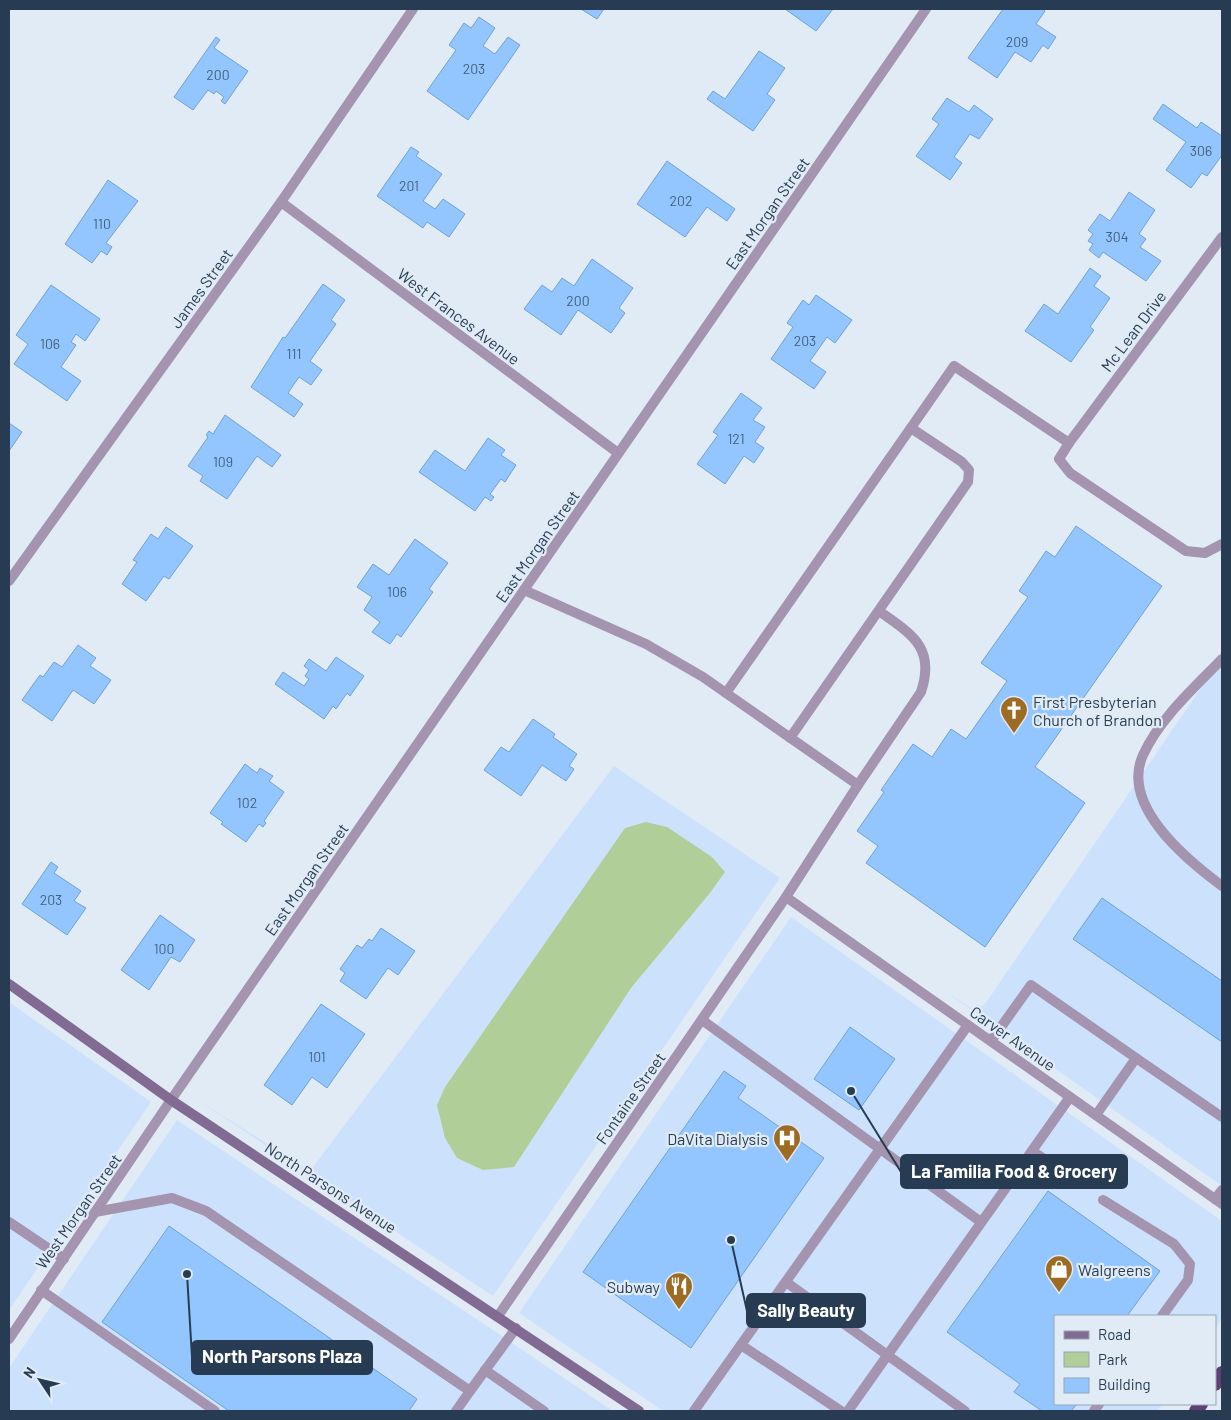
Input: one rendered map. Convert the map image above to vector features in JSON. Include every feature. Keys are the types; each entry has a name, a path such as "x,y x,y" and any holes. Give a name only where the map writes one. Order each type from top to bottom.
{"main road":[{"name":"North Parsons Avenue","path":"9,984 171,1100 516,1328 633,1410"}],"street":[{"name":"James Street","path":"9,581 281,202 413,9"},
{"name":"East Morgan Street","path":"171,1100 926,9"},
{"name":"West Frances Avenue","path":"281,202 618,453"},
{"name":"Mc Lean Drive","path":"1068,443 1222,237"},
{"path":"726,693 954,366 1068,443 1059,459 1070,473 1186,551 1205,553 1222,544"},
{"path":"790,738 968,482 968,470 962,462 910,428"},
{"path":"524,590 646,644 726,693 858,785"},
{"name":"Fontaine Street","path":"498,1316 786,897 921,692 927,675 925,657 915,637 879,611"},
{"path":"1222,659 1183,698 1159,730 1142,756 1138,780 1149,811 1167,839 1196,867 1222,886"},
{"name":"Carver Avenue","path":"786,897 1219,1202"},
{"path":"991,1041 1031,985 1222,1117"},
{"path":"702,1020 981,1222"},
{"path":"694,1411 968,1025"},
{"path":"1096,1115 1136,1058"},
{"path":"848,1411 1070,1097"},
{"name":"West Morgan Street","path":"9,1339 171,1100"},
{"path":"1032,1151 1071,1178"},
{"path":"1219,1202 1222,1190"},
{"path":"94,1212 172,1198 206,1211 470,1391"},
{"path":"1103,1200 1174,1244 1190,1264 1188,1280 1163,1315"},
{"path":"9,1222 64,1259"},
{"path":"786,1282 965,1411"},
{"path":"41,1290 215,1411"},
{"path":"456,1411 516,1328"},
{"path":"741,1345 841,1411"},
{"path":"485,1370 544,1411"}],"shaded area":[{"path":"1222,657 1222,1186 942,989 971,1008 979,1008 985,1004"},
{"path":"614,766 780,878 493,1296 193,1097 310,1171","holes":["712,857 725,872 710,893 631,988"]},
{"path":"791,917 1222,1221 1222,1318 1216,1327 1216,1315 1054,1315 1054,1405 1162,1405 1157,1411 663,1411 519,1313"},
{"path":"9,1002 151,1102 9,1310"},
{"path":"177,1120 613,1411 9,1411 9,1368"}],"green space":[{"path":"646,822 667,827 712,857 725,872 710,893 631,988 514,1167 483,1170 457,1158 445,1138 437,1105 445,1087 625,828"}],"building":[{"path":"581,9 604,9 597,19"},
{"path":"785,9 833,9 816,31"},
{"path":"1003,9 1043,9 1045,11 1036,24 1056,37 1048,49 1043,45 1031,62 1015,52 997,78 968,58"},
{"path":"479,17 495,28 483,46 495,54 508,37 520,45 468,120 427,91 456,50 449,45 464,23 471,28"},
{"path":"216,37 220,40 214,48 248,71 225,104 221,101 224,97 216,91 214,94 208,90 193,110 174,97"},
{"path":"759,51 785,68 767,94 775,100 753,131 707,99 713,91 725,99"},
{"path":"947,98 969,112 974,105 993,119 979,139 970,134 954,157 962,163 950,180 916,156 939,124 932,119"},
{"path":"1163,104 1197,128 1201,122 1222,136 1222,155 1207,176 1202,173 1191,188 1166,170 1186,142 1153,119"},
{"path":"411,147 419,152 416,156 442,174 423,201 435,209 443,199 465,214 449,237 427,222 423,228 377,196"},
{"path":"667,161 735,209 727,221 707,207 685,237 637,204"},
{"path":"108,180 138,201 106,243 112,247 107,255 101,251 92,263 65,244"},
{"path":"1129,192 1155,210 1139,234 1146,239 1140,247 1161,261 1146,281 1103,252 1099,258 1089,250 1093,244 1088,241 1093,234 1088,230 1100,214 1110,221"},
{"path":"592,259 633,288 619,308 625,313 611,333 578,310 561,335 524,309 542,285 552,292 562,278 574,286"},
{"path":"1090,268 1101,276 1094,286 1110,298 1090,327 1094,330 1071,362 1025,331 1044,304 1058,314"},
{"path":"323,284 345,300 331,320 336,324 310,361 322,370 311,385 299,377 288,393 303,404 294,417 251,387 283,337 285,338"},
{"path":"51,285 100,319 85,341 76,334 71,342 76,345 61,367 81,381 67,401 14,364 28,344 16,335"},
{"path":"816,295 852,320 835,343 827,337 810,361 826,372 814,389 771,359 793,327 787,323 803,300 809,305"},
{"path":"741,393 762,408 753,420 765,427 755,442 764,448 754,463 744,456 725,484 697,464 718,435 713,432"},
{"path":"225,415 281,455 272,467 257,456 227,499 200,481 203,476 188,466 208,437 206,435 209,431 213,434"},
{"path":"9,423 22,432 9,451"},
{"path":"488,438 505,450 501,455 516,465 505,482 501,479 490,494 494,497 491,501 485,497 475,511 419,472 435,450 465,471"},
{"name":"First Presbyterian Church of Brandon","path":"1076,526 1162,586 1035,767 1085,803 985,947 866,863 878,846 857,831 884,792 881,790 913,744 932,757 951,729 966,739 1007,681 981,663 1028,597 1019,591 1046,551 1055,557"},
{"path":"166,527 193,546 169,579 164,576 146,601 122,584 137,562 133,560 151,534 158,539"},
{"path":"415,539 448,563 429,589 433,592 401,637 397,634 390,644 372,632 380,622 364,610 372,597 357,587 373,564 389,575"},
{"path":"78,645 96,658 90,666 111,680 94,704 73,690 52,721 22,700 40,675 43,677 54,662 62,667"},
{"path":"336,657 364,676 350,696 347,693 336,709 333,706 324,719 275,684 283,672 304,686 309,679 305,676 309,670 304,666 309,659 326,671"},
{"path":"533,719 555,734 553,737 577,754 569,766 574,769 566,781 542,765 521,796 484,770 501,747 509,752"},
{"path":"245,764 257,773 260,768 273,776 269,781 284,792 264,821 266,823 263,827 259,824 246,842 221,824 223,822 210,813"},
{"path":"51,862 58,867 54,873 81,891 74,901 86,908 67,935 22,904"},
{"path":"1102,898 1222,981 1222,1042 1073,939"},
{"path":"160,915 195,940 180,962 171,957 149,990 121,970"},
{"path":"381,928 415,951 398,975 388,968 366,999 340,981 345,973 340,969 357,945 362,948 369,939 372,941"},
{"path":"321,1004 365,1034 327,1088 312,1077 292,1105 264,1085"},
{"path":"850,1027 895,1059 859,1110 814,1079"},
{"path":"724,1071 746,1086 738,1098 824,1158 691,1348 583,1272"},
{"name":"Walgreens","path":"1048,1191 1160,1271 1128,1315 1054,1315 1054,1405 1076,1405 1071,1411 1042,1411 1014,1392 1020,1384 947,1332"},
{"path":"169,1226 417,1399 409,1411 229,1411 102,1322"}],"place":[{"name":"First Presbyterian Church of Brandon","path":"1014,734"},
{"name":"La Familia Food & Grocery","path":"851,1091"},
{"name":"DaVita Dialysis","path":"787,1162"},
{"name":"Sally Beauty","path":"731,1240"},
{"name":"North Parsons Plaza","path":"187,1274"},
{"name":"Walgreens","path":"1059,1293"},
{"name":"Subway","path":"679,1310"}]}
